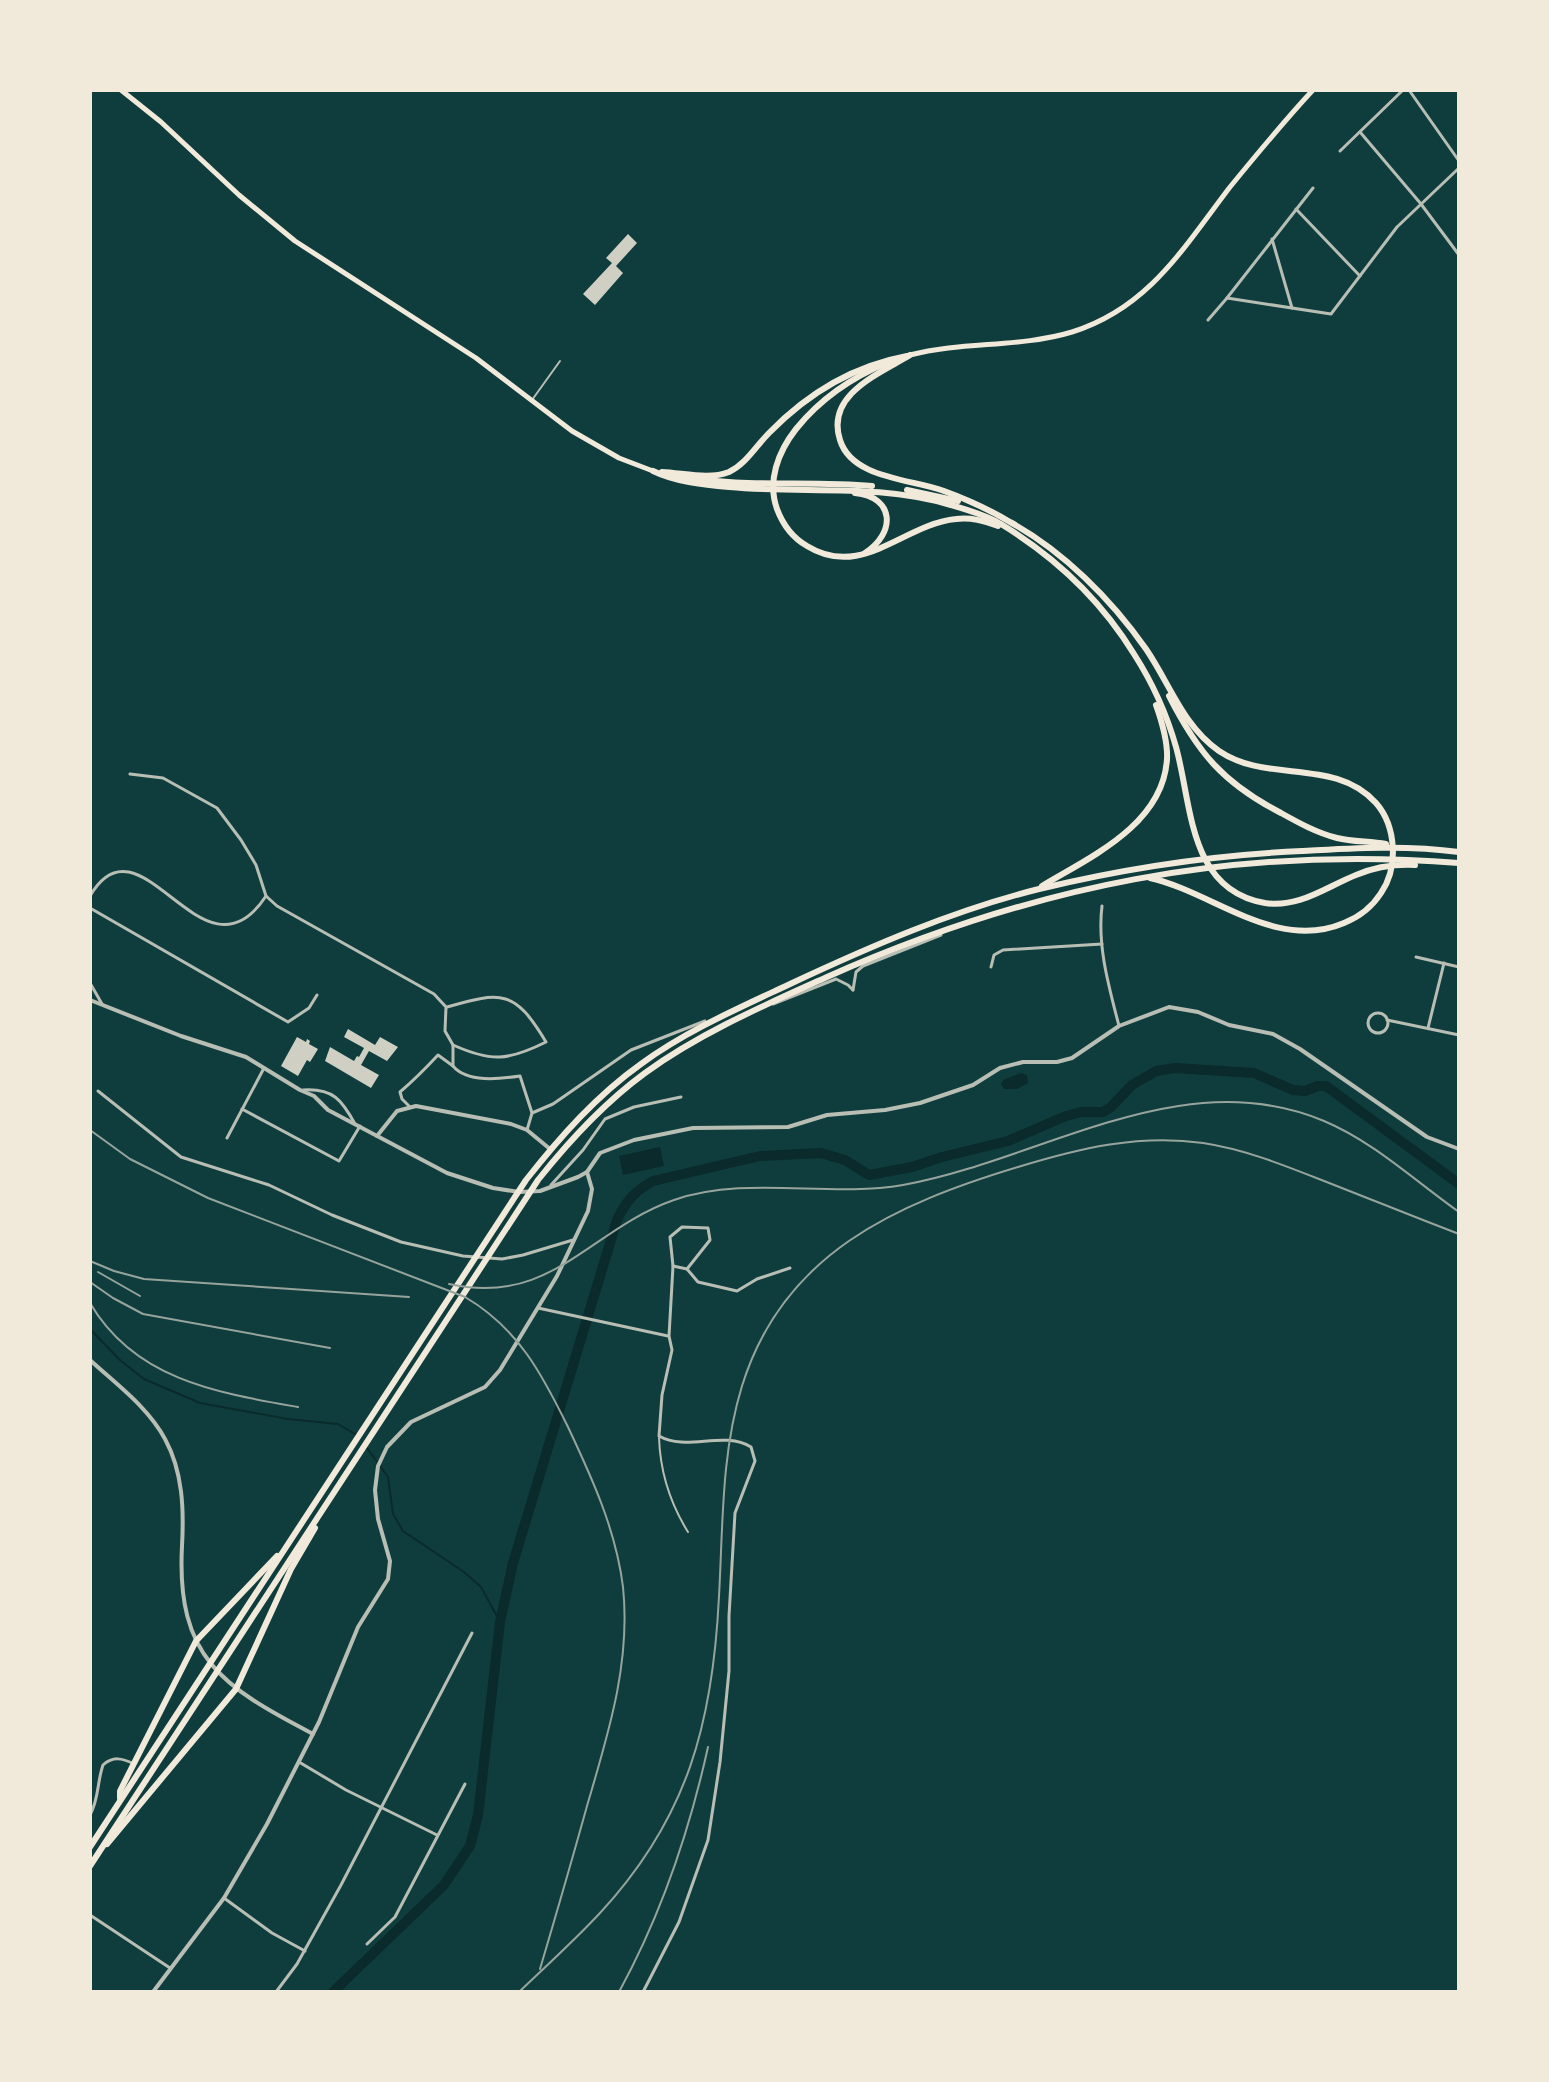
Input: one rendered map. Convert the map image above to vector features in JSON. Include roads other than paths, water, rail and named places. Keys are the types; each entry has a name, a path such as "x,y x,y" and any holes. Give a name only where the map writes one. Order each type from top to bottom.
{"highway":[{"path":"653,471 706,476 729,472 738,467 790,414 825,387 882,360 910,355"},
{"path":"910,355 870,377 849,396 838,419 839,439 849,455 865,467 944,491 1010,522 1070,565 1115,612 1145,649 1189,722 1217,750 1250,766 1318,774 1346,781 1378,805 1389,827 1393,858 1386,885 1370,906 1351,920 1328,929 1288,929 1252,920 1170,882 1142,876"},
{"path":"910,355 862,374 827,397 787,441 776,468 774,487 776,506 783,522 794,536 811,549 832,556 862,555 882,550 926,527 958,518 983,521 1019,536"},
{"path":"653,471 694,483 751,487 861,485 902,489 973,505"},
{"path":"662,472 751,487"},
{"path":"796,487 862,493 877,501 886,515 886,532 879,543 862,555"},
{"path":"796,487 907,494 974,512 999,523 1059,565 1091,596 1134,654 1162,709 1176,747 1192,830 1209,865 1227,884 1253,900 1285,904 1297,902 1354,876 1385,866 1459,864"},
{"path":"1115,612 1142,650 1195,744 1221,774 1255,800 1319,832 1353,841 1459,852"},
{"path":"1036,890 1123,835 1146,810 1160,784 1166,769 1165,739 1157,707 1134,654"},
{"path":"90,1847 526,1180 584,1113 641,1064 724,1015 881,944 1036,890 1186,860 1397,846"},
{"path":"90,1866 521,1204 538,1180 594,1117 645,1073 698,1040 766,1005 884,953 1030,903 1142,876 1243,865 1367,859 1459,864"},
{"path":"95,1858 236,1689 322,1510"},
{"path":"120,1800 120,1791 196,1641 283,1551"}],"main road":[{"path":"121,90 295,241 443,335 594,446 653,471"},
{"path":"910,355 941,348 1041,339 1074,331 1113,314 1160,279 1240,176 1313,90"}],"street":[{"path":"1340,151 1406,90 1459,161"},
{"path":"1360,132 1459,255"},
{"path":"1227,298 1331,314 1397,227 1459,168"},
{"path":"1208,320 1313,188"},
{"path":"1296,209 1360,276"},
{"path":"1272,239 1292,308"},
{"path":"130,774 163,778 217,808 256,865 266,896 277,906 434,994 446,1007 446,1037 453,1045 486,1058 502,1058 527,1052 546,1042 529,1014 515,1002 492,995 446,1007"},
{"path":"90,896 98,882 109,875 125,872 140,874 208,923 226,926 240,923 259,908 266,896"},
{"path":"1102,906 1102,944 1119,1026"},
{"path":"90,908 288,1022 309,1008 317,995"},
{"path":"766,1005 836,979 853,990 856,972 863,966 938,937 950,928"},
{"path":"991,967 994,955 1003,950 1102,944"},
{"path":"1416,957 1459,967"},
{"path":"1428,1028 1444,963"},
{"path":"90,983 103,1005"},
{"path":"90,1000 181,1036 246,1057 300,1090 322,1091 342,1100 357,1125"},
{"path":"308,1091 328,1110 447,1173 477,1184 529,1193 587,1172 600,1153 634,1140 693,1128 788,1127 827,1115 885,1110 920,1103 973,1085 1000,1068 1023,1062 1057,1062 1072,1058 1119,1026 1169,1007 1198,1012 1229,1025 1273,1034 1300,1049 1427,1137 1459,1149"},
{"path":"1387,1020 1387,1027 1382,1032 1372,1031 1368,1025 1368,1019 1375,1013 1381,1013 1387,1020 1459,1035"},
{"path":"532,1113 541,1111 600,1069 647,1042 686,1031 724,1015"},
{"path":"453,1045 453,1066"},
{"path":"410,1107 400,1092 438,1055 462,1073 485,1078 520,1076 532,1113 527,1130"},
{"path":"227,1138 264,1068"},
{"path":"98,1091 181,1157 269,1185 332,1215 401,1242 463,1256 502,1259 573,1240"},
{"path":"548,1188 583,1150 605,1119 634,1107 681,1097"},
{"path":"377,1136 390,1117 410,1107 497,1121 527,1130 550,1149"},
{"path":"242,1109 339,1161 357,1125"},
{"path":"153,1992 224,1898 299,1762 321,1719 354,1635 390,1574 389,1551 377,1511 376,1474 387,1447 403,1428 421,1416 485,1387 500,1370 557,1276 590,1203 592,1189 587,1172"},
{"path":"643,1992 679,1922 708,1840 729,1671 735,1513 755,1461 751,1447 739,1441 673,1442 659,1436 662,1395 672,1350 669,1336 672,1233 690,1226 708,1228 710,1240 687,1269"},
{"path":"673,1266 687,1269 698,1282 737,1291 757,1279 790,1268"},
{"path":"538,1308 669,1336"},
{"path":"90,1360 150,1417 170,1450 182,1493 181,1592 196,1641 213,1667 236,1689 260,1706 313,1734"},
{"path":"276,1992 305,1951 472,1633"},
{"path":"90,1815 96,1804 103,1765 113,1759 134,1764"},
{"path":"299,1762 438,1836"},
{"path":"367,1944 395,1917 465,1784"},
{"path":"224,1898 272,1933 305,1951"},
{"path":"90,1915 170,1968"}],"lane":[{"path":"532,401 560,361"},
{"path":"659,1436 667,1490 674,1511 688,1532"}],"water":[{"path":"1021,1073 1027,1075 1028,1083 1017,1089 1004,1089 1001,1084 1003,1080"},
{"path":"660,1147 664,1166 623,1175 619,1156"}],"waterway":[{"path":"333,1992 444,1885 470,1846 478,1815 500,1622 513,1563 617,1220 641,1189 653,1181 760,1156 821,1153 845,1160 869,1175 912,1167 1008,1141 1066,1116 1103,1112 1132,1085 1156,1071 1175,1068 1254,1073 1293,1090 1305,1091 1326,1086 1459,1184"},
{"path":"90,1329 121,1361 144,1379 200,1403 288,1419 338,1424 355,1434"},
{"path":"367,1448 388,1477 393,1514 403,1531 481,1587 500,1622"}],"railway":[{"path":"449,1284 485,1288 515,1285 543,1275 644,1213 674,1200 702,1193 730,1189 845,1189 903,1185 955,1173 1112,1121 1165,1108 1217,1102 1271,1105 1324,1121 1377,1151 1459,1212"},
{"path":"90,1130 130,1159 208,1198 465,1297 484,1309 514,1338 548,1389 586,1466 609,1525 620,1566 625,1615 621,1671 610,1725 540,1969"},
{"path":"519,1992 600,1913 630,1877 675,1804 702,1727 710,1685 716,1642 724,1490 735,1412 761,1340 785,1301 815,1268 850,1240 888,1217 929,1198 1041,1160 1110,1144 1156,1140 1203,1143 1247,1153 1459,1234"},
{"path":"90,1261 144,1279 409,1297"},
{"path":"98,1272 140,1296"},
{"path":"90,1282 143,1314 330,1348"},
{"path":"90,1303 130,1350 154,1366 209,1388 298,1407"},
{"path":"619,1992 648,1933 672,1873 708,1747"}]}
